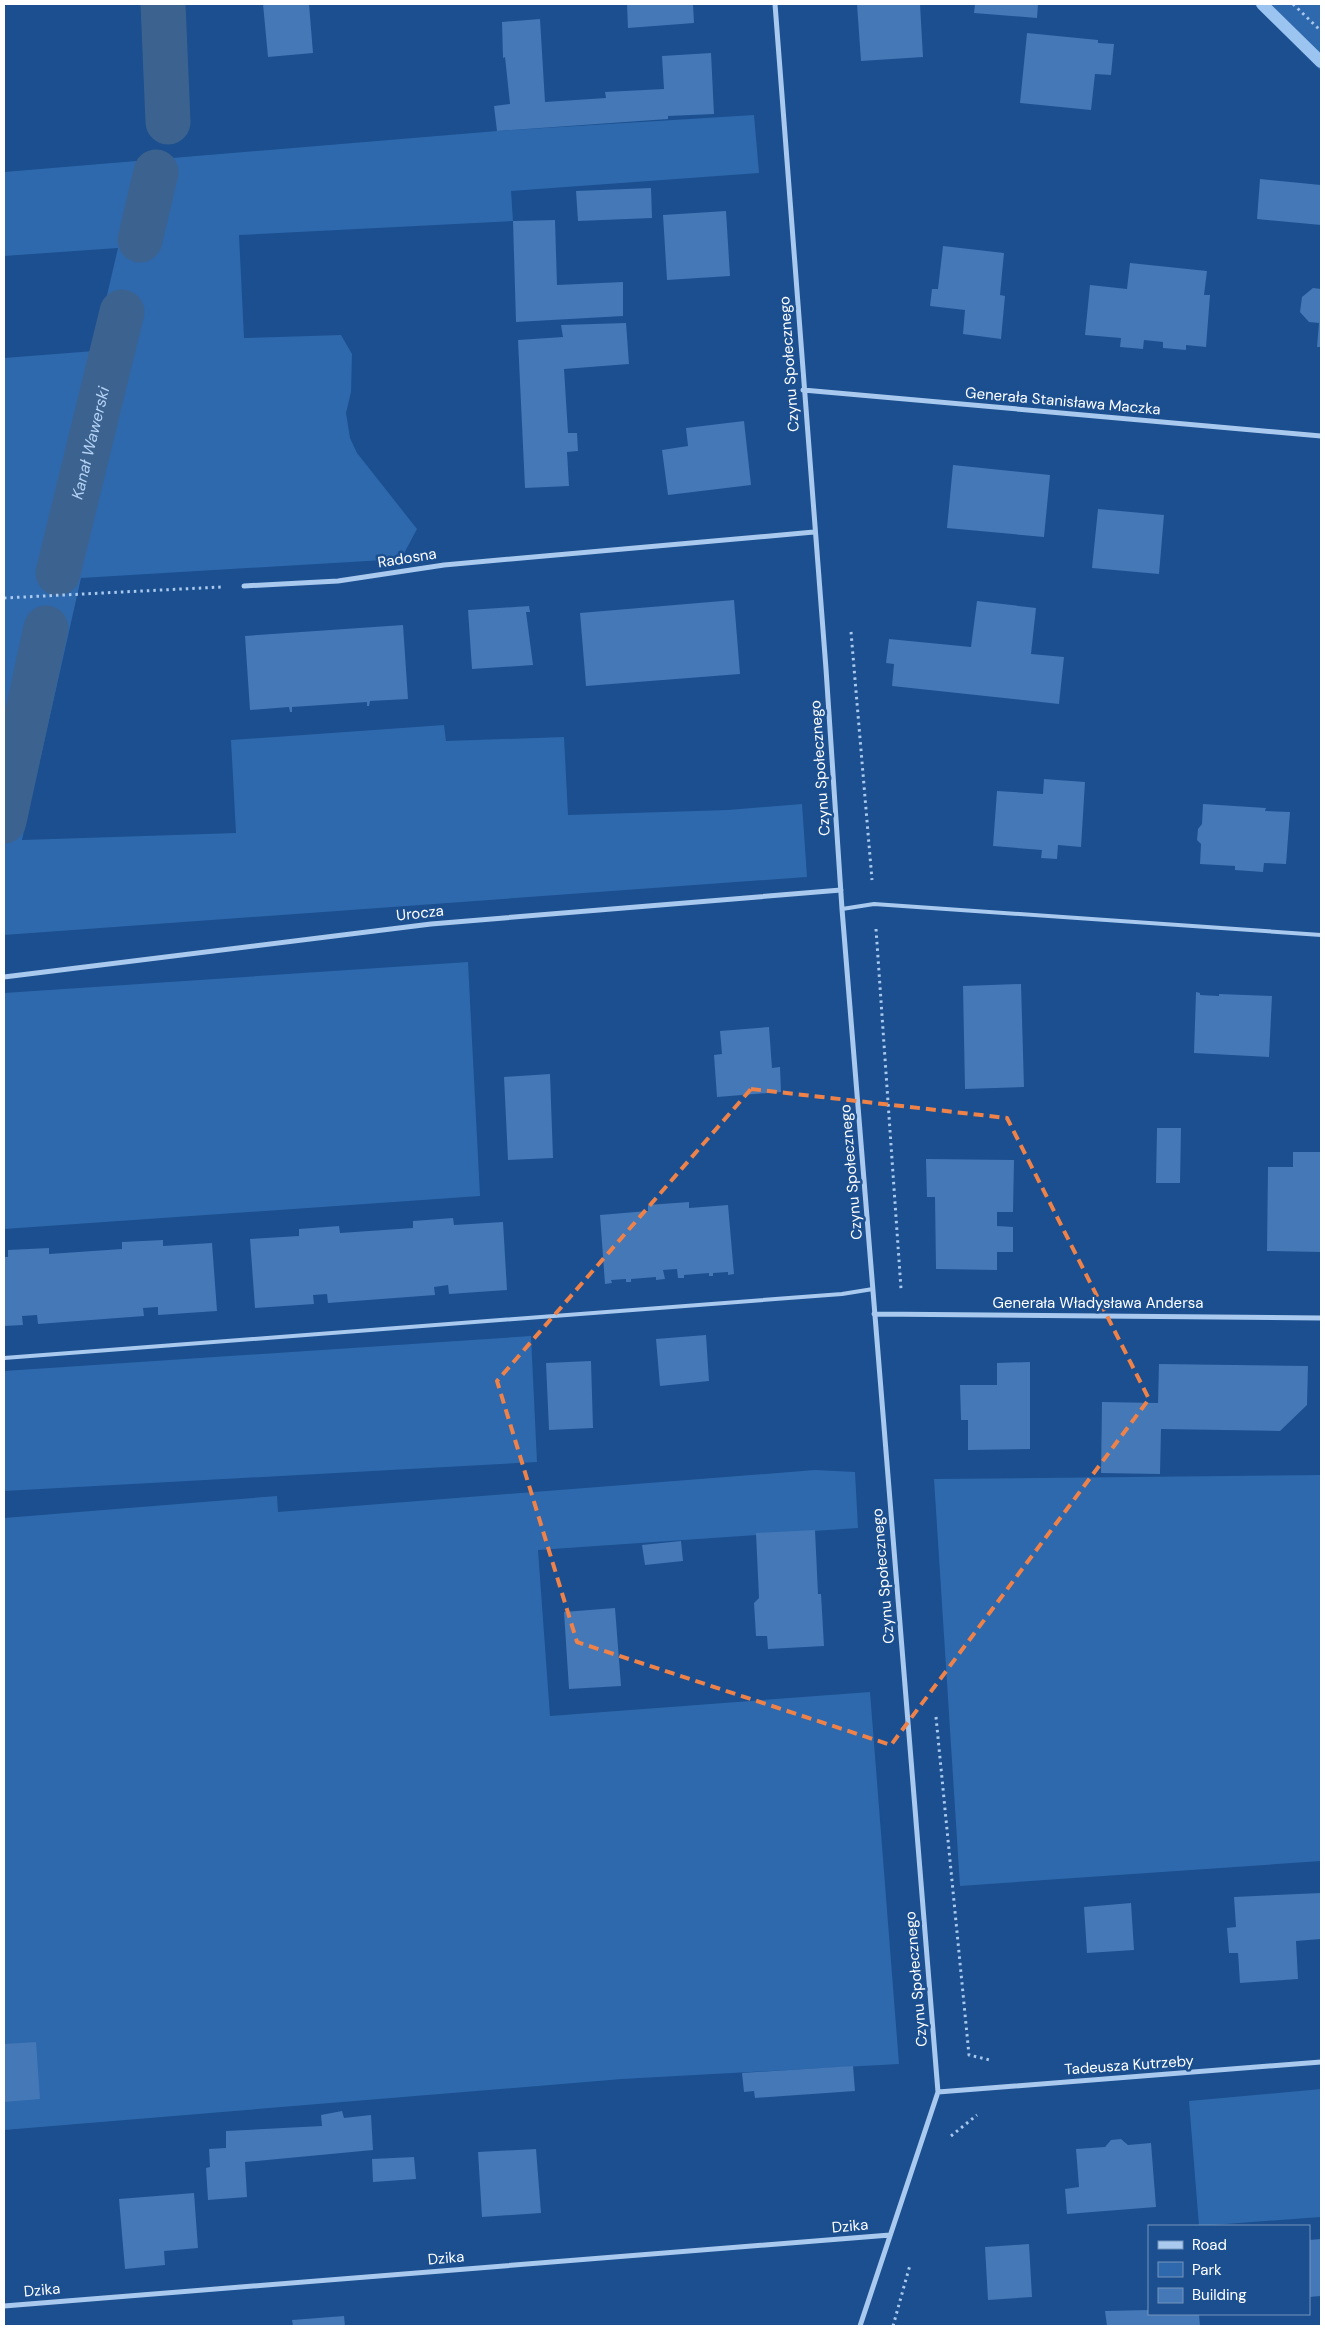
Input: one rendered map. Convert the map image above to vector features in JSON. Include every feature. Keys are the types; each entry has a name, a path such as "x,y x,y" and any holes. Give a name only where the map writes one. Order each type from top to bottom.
{"street":[{"name":"Czynu Społecznego","path":"775,4 803,390 826,670 842,909 938,2092 860,2326"},
{"name":"Generała Stanisława Maczka","path":"803,390 1321,436"},
{"name":"Radosna","path":"244,586 338,581 444,565 814,532"},
{"name":"Urocza","path":"4,977 431,924 841,890"},
{"name":"Generała Władysława Andersa","path":"874,1314 1321,1318"},
{"name":"Tadeusza Kutrzeby","path":"938,2092 1321,2062"},
{"name":"Dzika","path":"4,2306 890,2235"}],"lane":[{"path":"842,909 874,904 1321,935"},
{"path":"4,1358 842,1294 873,1289"}],"path":[{"path":"1293,4 1321,31"},
{"path":"4,598 244,586"},
{"path":"851,629 874,904 903,1314"},
{"path":"935,1712 969,2055 998,2063"},
{"path":"950,2137 984,2110 979,2057"},
{"path":"893,2326 911,2262"}],"highlighted area":[{"path":"751,1089 1007,1118 1149,1399 891,1745 577,1642 497,1381"}],"green space":[{"path":"1254,4 1321,4 1321,71"},
{"path":"754,115 759,173 511,191 513,221 239,235 244,338 341,335 352,354 351,392 346,413 350,438 357,453 417,529 401,559 81,578 22,840 236,833 231,740 444,725 446,741 564,737 568,815 728,810 802,804 807,877 4,935 4,358 94,351 118,248 4,256 4,172 497,131"},
{"path":"468,962 480,1196 4,1229 4,993"},
{"path":"531,1336 537,1462 4,1491 4,1371"},
{"path":"815,1470 855,1472 858,1528 538,1550 550,1716 870,1692 899,2064 622,2079 4,2130 4,1518 277,1496 278,1512"},
{"path":"1321,1475 1321,1861 960,1886 934,1479"},
{"path":"1321,2089 1321,2217 1199,2225 1189,2101"}],"building":[{"path":"263,4 309,4 313,53 268,57"},
{"path":"627,4 693,4 694,23 628,28"},
{"path":"857,4 920,4 923,57 861,61"},
{"path":"975,4 1038,4 1037,18 974,13"},
{"path":"540,19 545,102 606,98 605,92 664,89 662,56 711,53 714,114 668,116 668,119 497,131 494,106 510,104 505,57 503,58 502,22"},
{"path":"1027,33 1098,40 1098,43 1114,44 1111,75 1095,74 1091,110 1020,103"},
{"path":"1260,179 1321,185 1321,225 1257,219"},
{"path":"651,188 652,218 578,221 576,191"},
{"path":"726,211 730,276 667,280 663,215"},
{"path":"555,220 557,285 623,282 623,316 516,322 513,221"},
{"path":"943,246 1004,253 1000,295 1005,296 1001,339 963,334 965,310 930,306 932,289 938,289"},
{"path":"1130,263 1207,271 1204,295 1210,295 1206,347 1186,345 1186,350 1163,348 1163,342 1144,340 1143,349 1120,347 1121,338 1085,335 1090,285 1127,289"},
{"path":"1313,288 1321,289 1321,347 1317,347 1319,323 1309,322 1300,312 1302,297"},
{"path":"626,323 629,364 564,369 568,433 577,433 578,451 567,452 569,486 525,488 518,340 563,337 561,325"},
{"path":"744,421 751,485 668,495 662,450 688,446 686,428"},
{"path":"953,465 1050,475 1044,537 947,528"},
{"path":"1098,509 1164,515 1159,574 1092,568"},
{"path":"734,600 740,674 586,686 580,613"},
{"path":"977,601 1036,608 1031,654 1064,657 1059,704 892,686 894,664 886,663 889,639 971,647"},
{"path":"529,606 530,612 526,612 533,665 472,669 468,610"},
{"path":"403,625 408,699 370,701 369,706 367,706 367,702 292,707 292,712 290,712 289,707 250,710 245,636"},
{"path":"1044,779 1085,782 1081,847 1058,845 1057,859 1041,858 1042,850 993,846 997,791 1043,794"},
{"path":"1203,804 1266,808 1265,811 1290,812 1286,864 1264,863 1263,872 1235,870 1235,866 1200,864 1201,844 1197,840 1198,829 1202,824"},
{"path":"1021,984 1024,1087 965,1089 963,986"},
{"path":"1196,992 1200,993 1200,995 1219,996 1219,994 1272,996 1269,1057 1194,1053"},
{"path":"769,1027 772,1068 780,1067 781,1092 717,1097 714,1055 722,1054 720,1031"},
{"path":"550,1074 553,1158 508,1160 504,1077"},
{"path":"1157,1128 1181,1128 1180,1183 1156,1183"},
{"path":"1293,1152 1321,1152 1321,1252 1267,1251 1268,1167 1293,1167"},
{"path":"926,1159 1014,1160 1013,1212 997,1212 997,1226 1013,1227 1013,1252 997,1252 997,1270 936,1269 935,1197 927,1197"},
{"path":"689,1202 689,1208 728,1205 734,1274 728,1275 728,1272 713,1273 713,1276 709,1276 709,1273 684,1275 684,1278 678,1278 677,1269 663,1270 665,1279 656,1280 656,1277 631,1279 631,1282 626,1282 626,1279 611,1280 612,1283 605,1284 600,1215 648,1211 648,1205"},
{"path":"453,1218 454,1225 503,1222 507,1290 449,1294 448,1285 434,1287 435,1295 328,1303 327,1294 313,1295 314,1304 255,1308 250,1239 299,1236 299,1229 339,1226 340,1233 413,1228 413,1221"},
{"path":"163,1240 163,1246 212,1243 217,1311 158,1315 158,1307 143,1308 144,1316 38,1324 37,1315 22,1316 23,1325 4,1326 4,1257 8,1257 8,1250 49,1248 49,1254 122,1249 122,1242"},
{"path":"706,1335 709,1381 660,1386 656,1339"},
{"path":"591,1361 593,1428 549,1430 546,1363"},
{"path":"1030,1362 1030,1449 968,1450 968,1420 961,1420 960,1385 997,1385 997,1363"},
{"path":"1159,1364 1308,1366 1307,1405 1280,1431 1161,1429 1160,1474 1101,1473 1102,1402 1158,1403"},
{"path":"815,1530 818,1594 821,1594 824,1646 768,1649 767,1636 756,1636 754,1603 759,1598 756,1533"},
{"path":"681,1541 683,1561 645,1565 642,1545"},
{"path":"615,1608 621,1686 569,1689 564,1612"},
{"path":"1321,1893 1321,1939 1296,1941 1298,1979 1240,1983 1238,1953 1229,1953 1227,1928 1236,1927 1234,1897"},
{"path":"1131,1903 1134,1950 1087,1953 1084,1907"},
{"path":"36,2042 40,2099 4,2102 4,2044"},
{"path":"853,2066 855,2091 755,2098 754,2091 744,2092 742,2073"},
{"path":"342,2111 344,2118 371,2115 373,2150 245,2162 247,2197 208,2200 206,2168 210,2167 209,2149 226,2148 226,2131 322,2126 321,2115"},
{"path":"1121,2139 1128,2145 1151,2143 1156,2207 1067,2214 1065,2189 1079,2187 1076,2149 1105,2147 1111,2140"},
{"path":"536,2149 541,2213 482,2217 478,2152"},
{"path":"414,2157 416,2179 373,2182 372,2159"},
{"path":"194,2193 198,2248 164,2251 165,2265 125,2269 119,2199"},
{"path":"1321,2239 1321,2296 1310,2297 1310,2240"},
{"path":"1029,2244 1032,2297 988,2300 985,2247"},
{"path":"1148,2310 1148,2315 1199,2315 1200,2326 1107,2326 1105,2311"},
{"path":"344,2316 345,2326 293,2326 292,2320"}],"waterway":[{"name":"Kanał Wawerski","path":"163,4 168,122"},
{"path":"1262,4 1321,62"},
{"name":"Kanał Wawerski","path":"140,240 156,172"},
{"name":"Kanał Wawerski","path":"58,573 122,312"},
{"name":"Kanał Wawerski","path":"4,821 46,628"}]}
